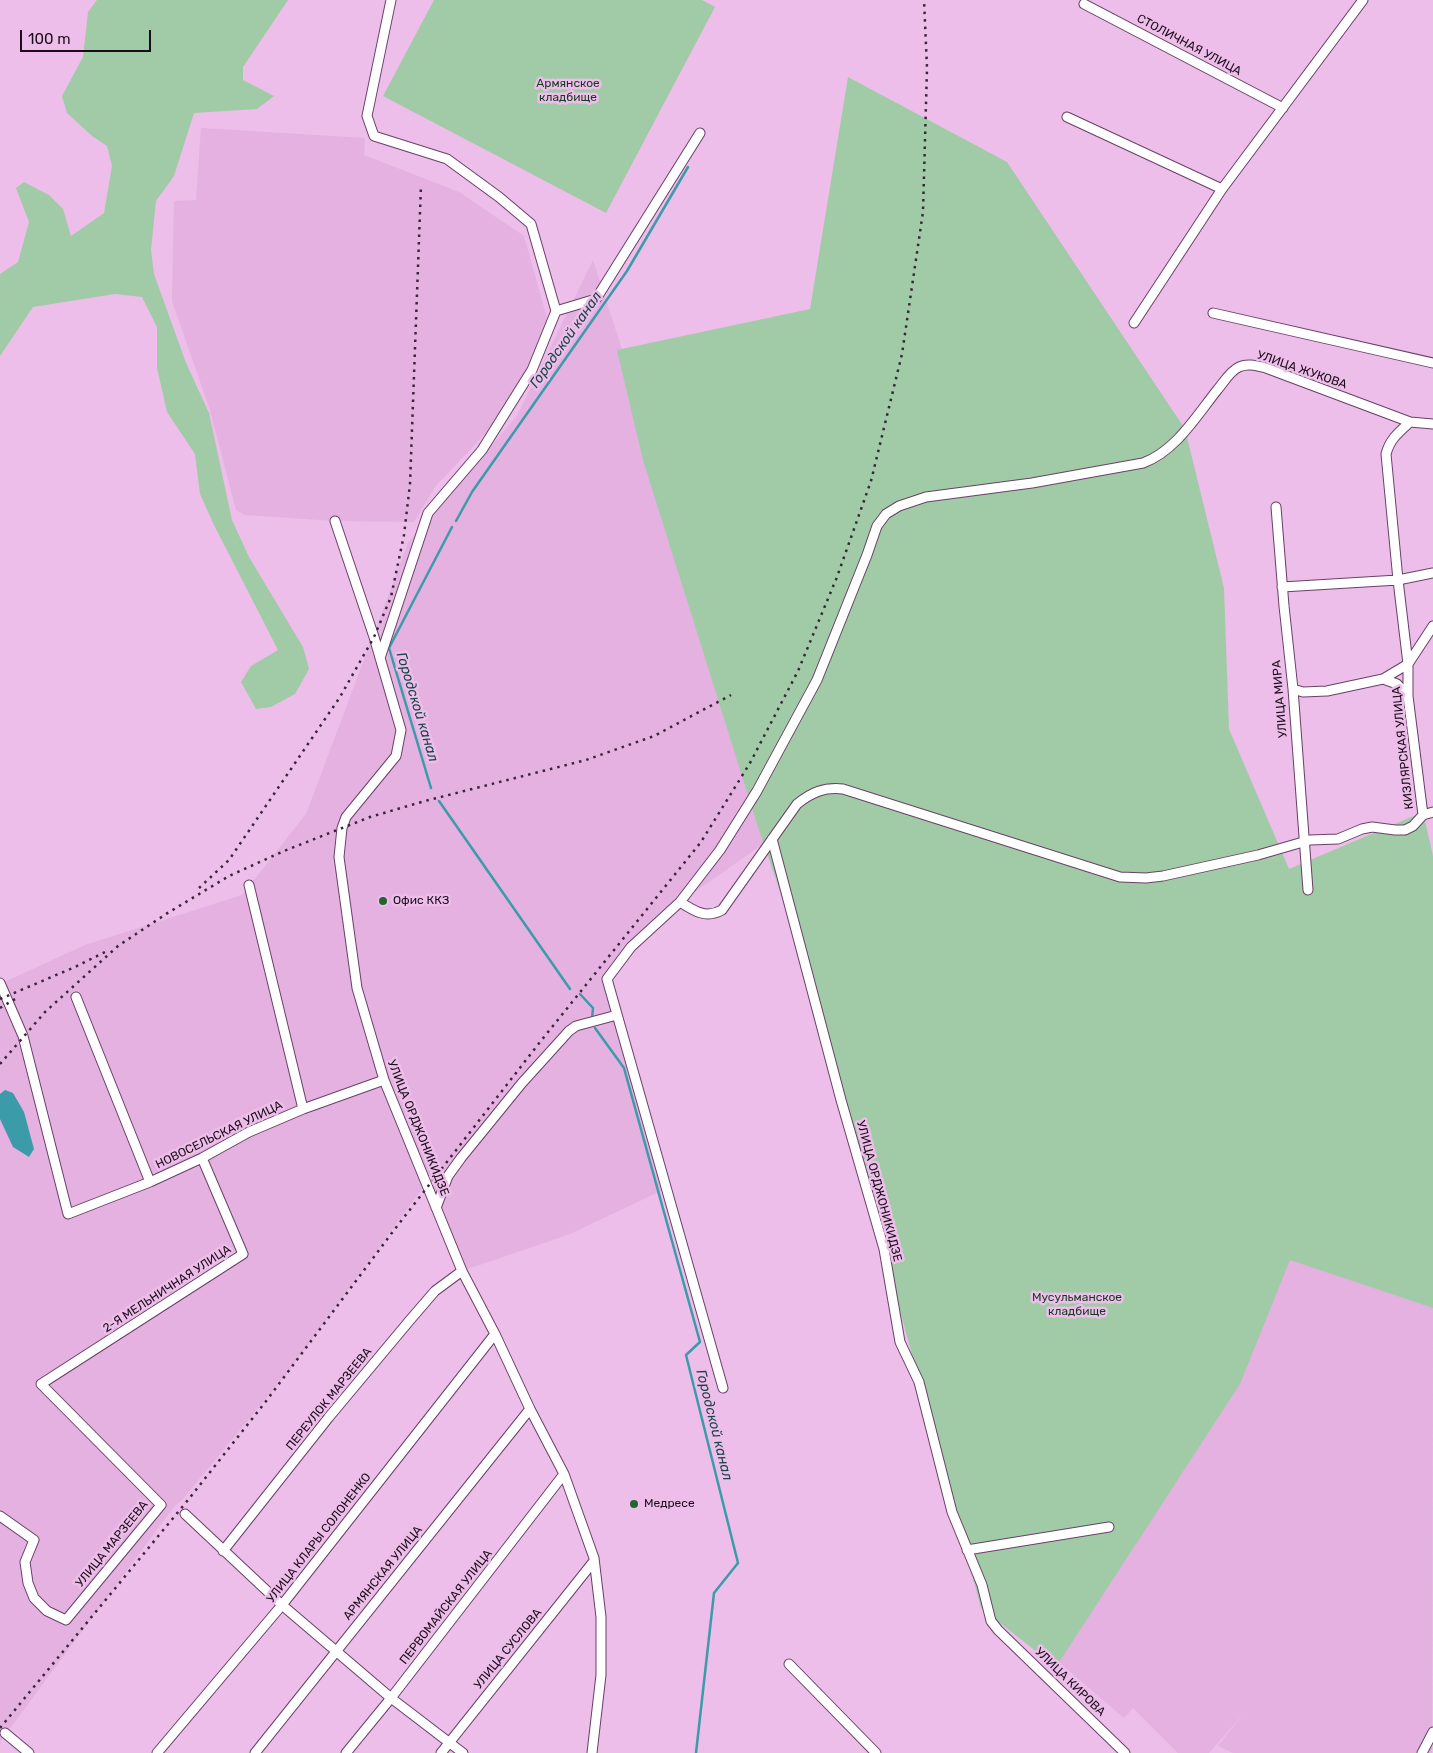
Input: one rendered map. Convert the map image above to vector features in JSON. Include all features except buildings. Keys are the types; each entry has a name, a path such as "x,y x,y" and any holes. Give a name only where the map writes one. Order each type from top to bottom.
{"street":[{"path":"380,658 428,513 487,442 532,370 556,311 531,224 499,197 447,159 374,136 367,116 391,0"},
{"path":"1134,323 1222,189 1363,0"},
{"name":"СТОЛИЧНАЯ УЛИЦА","path":"1084,4 1283,108"},
{"path":"1067,117 1222,189"},
{"path":"556,311 596,299 700,132"},
{"path":"1213,313 1433,363"},
{"name":"УЛИЦА ЖУКОВА","path":"680,902 720,850 757,791 817,680 867,555 876,526 886,514 899,506 926,497 1032,483 1144,463 1165,451 1233,371 1246,365 1266,368 1410,422 1433,424"},
{"name":"КИЗЛЯРСКАЯ УЛИЦА","path":"1410,422 1395,435 1389,444 1386,454 1408,664 1408,696 1423,815"},
{"name":"УЛИЦА МИРА","path":"1276,507 1293,689 1308,890"},
{"name":"УЛИЦА ОРДЖОНИКИДЗЕ","path":"335,521 380,658 401,730 396,756 346,817 342,828 340,857 357,988 384,1080 462,1271 564,1474 594,1561 601,1617 601,1667 592,1753"},
{"path":"1282,587 1398,580 1433,573"},
{"path":"1293,689 1303,692 1327,691 1383,679 1408,664 1433,626"},
{"path":"1383,679 1397,684 1408,696"},
{"path":"723,1388 607,979 630,946 680,902 695,912 705,914 716,913 722,910 797,804 808,794 821,789 832,788 852,792 1120,877 1146,878 1258,855 1304,842 1338,839 1372,827 1404,830 1413,826 1423,815 1433,812"},
{"name":"УЛИЦА ОРДЖОНИКИДЗЕ","path":"772,839 841,1100 884,1249 900,1342 919,1382 952,1512 982,1586 991,1621 998,1630"},
{"path":"249,885 303,1109"},
{"name":"НОВОСЕЛЬСКАЯ УЛИЦА","path":"0,982 23,1036 68,1214 150,1182 202,1158 249,1132 303,1109 384,1080"},
{"name":"НОВОСЕЛЬСКАЯ УЛИЦА","path":"76,997 150,1182"},
{"name":"УЛИЦА ОРДЖОНИКИДЗЕ","path":"436,1208 448,1176 522,1083 569,1031 576,1026 617,1015"},
{"name":"2-Я МЕЛЬНИЧНАЯ УЛИЦА","path":"41,1384 243,1254 202,1158"},
{"name":"ПЕРЕУЛОК МАРЗЕЕВА","path":"223,1551 329,1417 410,1320 435,1291 462,1271"},
{"name":"УЛИЦА КЛАРЫ СОЛОНЕНКО","path":"157,1753 282,1605 495,1334"},
{"name":"УЛИЦА МАРЗЕЕВА","path":"0,1516 34,1540 25,1562 28,1583 34,1598 47,1611 66,1620 161,1504 41,1384"},
{"name":"АРМЯНСКАЯ УЛИЦА","path":"255,1753 530,1409"},
{"name":"ПЕРВОМАЙСКАЯ УЛИЦА","path":"346,1753 391,1698 564,1474"},
{"path":"185,1514 282,1605 391,1698 463,1753"},
{"path":"967,1550 1109,1527"},
{"name":"УЛИЦА СУСЛОВА","path":"441,1753 594,1561"},
{"name":"УЛИЦА КИРОВА","path":"998,1630 1125,1753"},
{"path":"788,1664 876,1753"},
{"path":"1422,1753 1433,1732"},
{"path":"5,1733 29,1753"}],"shaded area":[{"path":"201,128 365,138 364,155 459,192 524,236 549,325 508,407 435,487 414,522 335,521 245,515 236,510 210,410 172,301 174,201 196,200"},
{"path":"593,260 779,833 680,902 607,979 665,1189 570,1234 462,1271 424,1186 288,1372 182,1500 173,1508 0,1742 0,984 85,945 242,895 306,814 408,543 517,416"},
{"path":"5,1090 13,1093 24,1112 34,1149 29,1157 13,1147 0,1119 0,1094"},
{"path":"1279,1252 1433,1303 1432,1753 1233,1753 1218,1746 1244,1713 1209,1753 1178,1753 1133,1708 1124,1718 1055,1659"}],"green space":[{"path":"97,0 288,0 243,67 243,80 274,96 257,109 194,113 174,176 156,201 151,250 154,274 186,363 209,413 232,520 249,557 303,647 309,669 295,694 271,707 256,709 241,682 251,666 278,650 200,494 195,454 167,412 157,368 157,327 142,297 115,294 33,307 0,356 0,274 18,262 29,222 16,188 24,182 49,195 63,209 71,236 104,213 112,166 107,146 92,136 67,113 62,96 83,57 88,12"},
{"name":"Армянское кладбище","path":"434,0 702,0 715,7 606,213 383,96"},
{"name":"Мусульманское кладбище","path":"848,77 1007,162 1185,429 1224,588 1229,729 1289,869 1423,812 1433,856 1433,1308 1290,1260 1240,1384 1056,1667 981,1608 810,980 757,824 643,460 617,350 810,309"}],"waterway":[{"name":"Городской канал","path":"456,521 472,492 627,271 688,167"},
{"name":"Городской канал","path":"431,788 389,648 452,527"},
{"name":"Городской канал","path":"439,801 570,989"},
{"name":"Городской канал","path":"580,994 593,1008 592,1019"},
{"name":"Городской канал","path":"595,1028 624,1068 700,1342 686,1355 738,1563 714,1593 696,1753"}],"railway":[{"path":"0,1728 188,1500 267,1400 391,1234 540,1042 701,842 750,763 798,671 837,577 871,481 902,354 923,212 927,68 924,0"},
{"path":"199,888 229,860 340,697 374,637 391,597 404,535 410,484 421,185"},
{"path":"0,1064 45,1012 118,946 229,876 284,851 370,817 586,760 654,736 731,695"},
{"path":"0,999 105,952"},
{"path":"0,1008 17,998"}],"place":[{"name":"Офис ККЗ","path":"383,901"},
{"name":"Медресе","path":"634,1504"}]}
